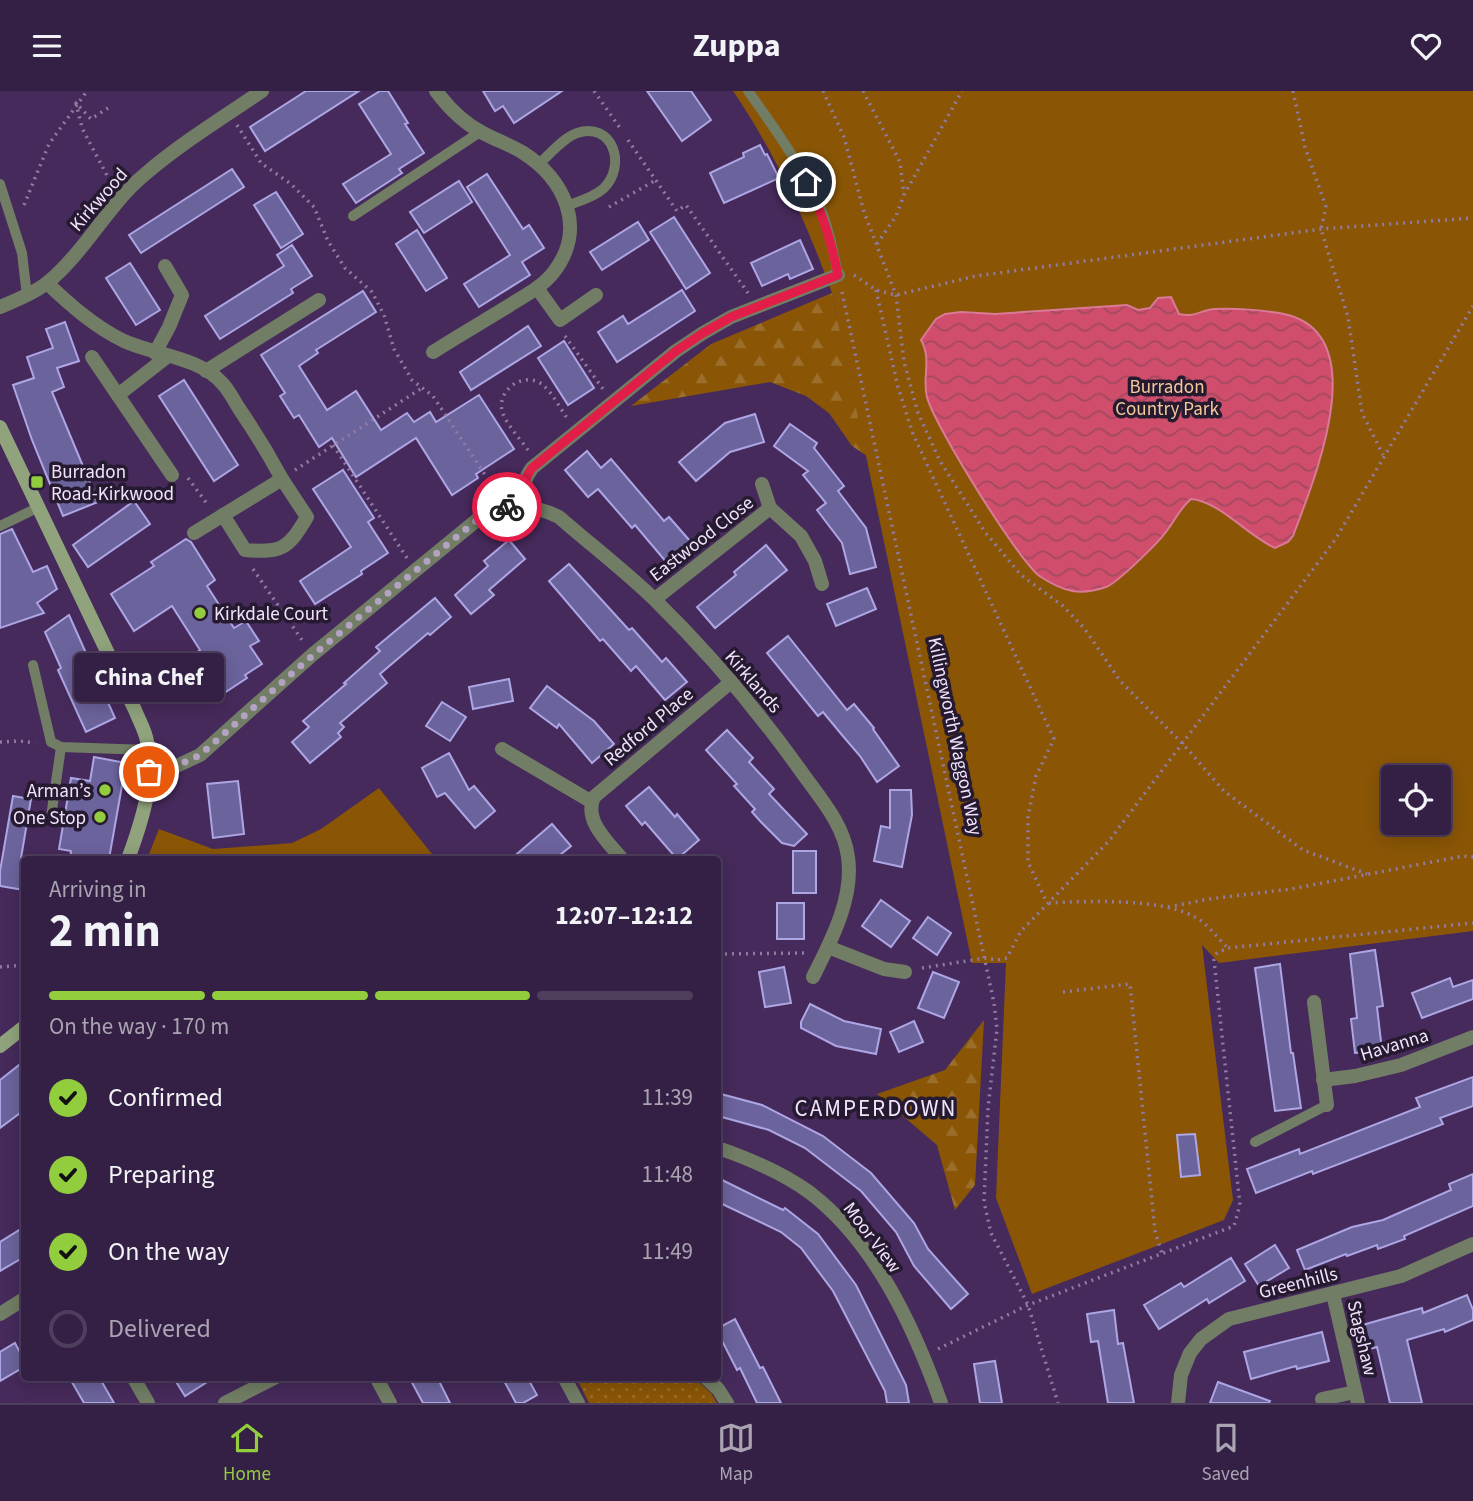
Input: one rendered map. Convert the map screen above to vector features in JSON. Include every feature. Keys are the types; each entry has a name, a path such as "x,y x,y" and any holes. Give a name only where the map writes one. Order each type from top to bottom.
{"main road":[{"path":"0,427 135,710 149,750 144,809 129,856"},
{"path":"0,1046 21,1029"}],"street":[{"name":"Kirkwood","path":"0,307 27,296 47,283 78,251 119,199 144,175 262,91"},
{"path":"433,352 537,288 553,273 565,251 570,228 569,205 539,164 480,132 458,115 436,91"},
{"path":"118,395 161,354 182,295 165,266"},
{"path":"522,506 526,476 538,463 703,333 731,317 838,275"},
{"path":"47,283 99,326 124,340 206,371 222,382 307,517 294,538 273,552 245,550 223,515"},
{"path":"537,288 560,320 596,295"},
{"path":"206,371 318,300"},
{"path":"92,357 172,475"},
{"path":"194,533 282,479"},
{"name":"Eastwood Close","path":"762,484 770,508 801,535 815,561 822,584"},
{"name":"Kirklands","path":"149,772 170,769 200,755 313,655 477,520 505,507 541,509 559,517 655,599 773,732 842,832 849,875 842,912 813,977"},
{"name":"Eastwood Close","path":"655,599 770,508"},
{"name":"Redford Place","path":"592,802 602,790 731,682"},
{"path":"502,750 592,802 592,814 596,824 620,856"},
{"path":"828,947 850,958 884,969 905,972"},
{"path":"1314,1002 1327,1105"},
{"name":"Havanna","path":"1323,1080 1356,1076 1401,1065 1473,1037"},
{"name":"Moor View","path":"721,1149 749,1158 790,1180 826,1207 853,1236 879,1272 924,1356 941,1403"},
{"name":"Greenhills","path":"1178,1403 1181,1375 1190,1353 1214,1327 1229,1319 1401,1276 1473,1244"},
{"name":"Stagshaw","path":"1322,1399 1356,1397 1333,1294"},
{"path":"0,1314 21,1301"},
{"path":"135,1381 148,1403"},
{"path":"225,1403 268,1381"},
{"path":"378,1381 390,1403"},
{"path":"566,1381 578,1403"},
{"path":"709,1381 727,1403"}],"lane":[{"path":"748,91 783,141 818,202 830,236 838,275"},
{"path":"539,164 568,138 578,133 592,131 608,141 617,157 616,170 603,189 569,205"},
{"path":"352,216 480,132"},
{"path":"0,184 22,253 27,296"},
{"path":"0,526 37,508"},
{"path":"33,665 51,741 61,747 149,750"},
{"path":"51,817 61,747"},
{"path":"1255,1142 1327,1105"}],"path":[{"path":"16,234 27,193 49,144 87,91"},
{"path":"594,91 677,211 686,205 757,307"},
{"path":"823,91 844,137 864,212 896,295 904,362 918,413 940,461 985,532 1021,575 1063,606 1083,628 1121,682 1182,743 1224,791 1303,850 1367,874"},
{"path":"863,91 900,162 904,195"},
{"path":"877,244 896,216 904,195 962,91"},
{"path":"1293,91 1305,147 1326,207 1321,229 1348,317 1362,412 1384,456"},
{"path":"76,103 91,119 108,108"},
{"path":"76,103 82,128 119,199"},
{"path":"229,113 261,163 291,184 314,207 328,241 345,268 372,292 384,315 394,349 412,380 433,396 505,507"},
{"path":"602,210 656,180"},
{"path":"838,275 854,275 876,290 896,295 975,276 1321,229 1473,218"},
{"name":"Killingworth Waggon Way","path":"838,275 986,958 997,1028 988,1108 984,1202 991,1233 1028,1305 1058,1403"},
{"path":"876,290 898,387 913,434 1054,739 1036,776 1028,817 1028,862 1047,903"},
{"path":"905,972 986,958 1007,958 1021,931 1109,841 1335,540 1473,306"},
{"path":"562,331 613,403"},
{"path":"538,463 503,415 502,399 511,385 528,380 544,386 577,432"},
{"path":"282,479 422,388"},
{"path":"333,445 415,571"},
{"path":"0,742 20,741 61,747"},
{"path":"1168,907 1291,889 1463,856 1473,857"},
{"path":"1047,903 1092,900 1168,907 1196,918 1228,948"},
{"path":"924,1356 1028,1305 1234,1226 1240,1205 1214,960 1217,953 1228,948 1473,923"},
{"path":"721,954 812,953 828,947"},
{"path":"0,967 21,965"},
{"path":"1063,992 1130,984 1155,1231 1162,1254"}],"green space":[{"name":"Burradon Country Park","path":"733,91 1473,91 1473,931 1219,963 1202,945 1233,1200 1224,1220 1032,1294 996,1198 1006,963 972,963 832,293 789,189"},
{"path":"832,293 867,456 852,446 829,413 806,396 770,382 631,406 711,344"},
{"path":"379,788 434,856 148,856 159,829 213,849 292,843 321,829"},
{"path":"984,1020 975,1185 955,1210 937,1145 877,1094 945,1070"},
{"path":"578,1381 698,1381 711,1393 717,1403 589,1403"}],"water":[{"path":"1171,297 1179,314 1185,315 1223,309 1284,314 1312,327 1327,350 1333,379 1331,412 1313,481 1293,536 1288,542 1275,548 1223,512 1202,501 1191,499 1154,545 1111,584 1080,592 1057,586 1030,567 1015,547 944,434 927,397 926,354 921,340 936,319 945,314 995,314 1127,305 1138,310 1150,308 1158,298"}],"building":[{"path":"306,91 359,91 265,151 250,127"},
{"path":"380,91 388,91 424,153 399,169 402,173 356,203 343,184 391,154 359,104"},
{"path":"483,91 562,91 514,123 503,106 495,111"},
{"path":"647,91 691,91 711,120 682,141"},
{"path":"760,145 779,178 724,203 710,173 744,157 743,153"},
{"path":"232,169 244,187 141,253 129,235"},
{"path":"487,174 523,229 529,225 544,248 522,262 530,275 479,307 464,284 510,255 467,187"},
{"path":"459,181 472,202 424,233 410,212"},
{"path":"276,192 303,234 281,248 254,205"},
{"path":"674,217 710,273 686,289 650,232"},
{"path":"638,222 649,240 602,270 590,252"},
{"path":"417,230 447,278 426,291 396,244"},
{"path":"800,240 813,269 790,279 788,274 762,286 751,263"},
{"path":"292,245 312,276 291,289 293,293 220,339 205,316 284,266 277,255"},
{"path":"130,263 160,310 136,325 106,278"},
{"path":"682,290 695,311 617,362 598,332 623,316 628,324"},
{"path":"363,291 376,312 316,350 318,353 299,366 327,410 356,391 381,430 407,413 414,422 430,412 436,422 479,395 514,449 476,474 478,478 452,495 416,438 356,477 332,438 319,447 299,415 294,418 280,396 285,393 261,355"},
{"path":"65,322 79,361 57,368 64,387 52,392 98,502 63,516 13,385 34,378 27,357 53,348 46,329"},
{"path":"528,326 541,346 471,390 460,372"},
{"path":"564,341 594,388 568,405 538,358"},
{"path":"184,380 238,465 214,481 159,396"},
{"path":"755,414 764,442 730,452 696,481 679,462 725,423"},
{"path":"790,424 817,443 814,448 844,486 838,491 866,528 876,567 850,574 842,543 817,510 826,503 803,475 808,471 774,446"},
{"path":"587,451 601,468 611,459 664,521 669,517 697,549 673,570 635,525 632,528 598,489 588,497 565,470"},
{"path":"343,470 374,518 368,522 388,553 361,571 362,574 315,604 300,581 351,547 313,489"},
{"path":"134,501 150,524 88,567 73,545"},
{"path":"12,529 33,572 47,566 57,589 37,603 44,613 0,628 0,534"},
{"name":"Kirkdale Court","path":"186,539 191,542 215,580 207,586 234,628 246,621 259,641 250,646 262,664 245,675 247,678 218,697 192,656 200,650 172,606 134,631 111,594 154,566 151,562"},
{"path":"509,540 525,559 489,590 494,595 471,614 455,595 488,566 484,561"},
{"path":"766,545 787,570 715,628 697,607 736,575 734,572"},
{"path":"569,564 629,630 632,628 662,662 666,658 687,682 665,700 636,666 631,671 603,639 600,641 549,581"},
{"path":"867,588 876,609 836,626 827,604"},
{"path":"435,598 451,617 380,674 387,683 340,723 344,727 338,733 341,737 310,763 292,742 309,727 303,721 380,651 376,647"},
{"path":"69,615 115,718 86,732 58,670 61,668 45,632"},
{"path":"788,636 847,710 854,704 899,766 877,782 860,756 823,712 818,716 767,653"},
{"path":"509,679 513,701 473,709 469,687"},
{"path":"547,686 594,721 614,744 592,763 559,724 557,728 530,708"},
{"path":"442,702 466,717 450,741 426,726"},
{"path":"727,730 753,758 749,762 774,789 769,794 807,834 794,846 782,843 761,822 752,812 755,809 734,786 737,784 706,750"},
{"path":"449,753 469,790 474,786 495,811 475,828 445,793 437,797 422,768"},
{"path":"94,757 126,763 110,856 70,856 71,851 59,849 71,778 90,781"},
{"path":"238,781 244,834 213,838 207,784"},
{"path":"649,787 699,840 680,856 674,856 645,822 642,825 626,806"},
{"path":"890,790 911,790 912,815 902,867 874,861 881,826 890,828"},
{"path":"13,796 31,799 20,864 21,890 0,886 0,871"},
{"path":"552,824 571,846 559,856 515,856"},
{"path":"793,851 816,851 816,893 793,893"},
{"path":"881,900 910,921 891,947 862,926"},
{"path":"777,903 804,903 804,939 777,939"},
{"path":"928,917 951,933 937,955 913,938"},
{"path":"1375,950 1383,1006 1377,1007 1382,1050 1355,1053 1351,1019 1357,1018 1350,954"},
{"path":"1280,964 1301,1108 1275,1111 1255,968"},
{"path":"784,967 791,1003 765,1007 759,972"},
{"path":"933,972 959,982 944,1018 918,1008"},
{"path":"1450,978 1453,987 1473,980 1473,999 1422,1018 1412,993"},
{"path":"810,1004 844,1021 881,1029 876,1054 836,1046 801,1028 801,1022"},
{"path":"914,1021 923,1042 899,1052 890,1032"},
{"path":"21,1063 21,1112 0,1128 0,1080"},
{"path":"1473,1077 1473,1106 1440,1118 1443,1124 1256,1193 1247,1169 1299,1149 1300,1154 1420,1107 1416,1098"},
{"path":"721,1094 762,1105 823,1136 871,1173 914,1223 928,1249 968,1294 951,1309 914,1266 896,1232 861,1191 805,1148 769,1130 721,1117"},
{"path":"1195,1134 1200,1175 1181,1177 1177,1135"},
{"path":"1473,1174 1473,1206 1404,1236 1405,1239 1378,1249 1377,1245 1347,1256 1346,1254 1305,1270 1297,1250 1352,1227 1383,1220 1451,1190 1449,1184"},
{"path":"721,1179 783,1210 785,1208 818,1234 856,1285 906,1385 909,1403 887,1403 885,1391 833,1291 801,1248 781,1232 721,1203"},
{"path":"21,1229 21,1259 0,1271 0,1242"},
{"path":"1275,1245 1289,1268 1259,1286 1245,1264"},
{"path":"1231,1258 1245,1281 1209,1303 1207,1299 1159,1329 1144,1305 1181,1283 1184,1287"},
{"path":"1467,1295 1473,1310 1473,1320 1445,1332 1444,1329 1407,1340 1422,1403 1390,1403 1377,1347 1366,1350 1359,1326 1422,1308 1423,1313"},
{"path":"1114,1310 1118,1344 1123,1343 1134,1403 1108,1403 1098,1341 1091,1342 1087,1314"},
{"path":"735,1319 781,1403 757,1403 740,1368 737,1370 721,1339 721,1326"},
{"path":"1322,1332 1329,1361 1297,1369 1296,1366 1251,1379 1244,1352"},
{"path":"15,1343 21,1354 21,1369 0,1381 0,1352"},
{"path":"995,1361 1002,1403 980,1403 974,1364"},
{"path":"71,1381 101,1381 114,1403 84,1403"},
{"path":"176,1381 209,1381 185,1396"},
{"path":"411,1381 439,1381 450,1403 423,1403"},
{"path":"504,1381 529,1381 537,1395 523,1403 516,1403"},
{"path":"1218,1382 1270,1401 1210,1403"}],"way so far":[{"path":"149,772 170,769 200,755 313,655 477,520 507,507"}],"place":[{"name":"Burradon Road-Kirkwood","path":"37,482"},
{"name":"Kirkdale Court","path":"200,613"},
{"name":"China Chef","path":"149,772"},
{"name":"Arman’s","path":"105,790"},
{"name":"One Stop","path":"100,817"}],"district":[{"name":"CAMPERDOWN","path":"876,1108"}],"route":[{"path":"507,507 522,506 526,476 532,468 676,351 731,317 838,275 830,236 818,202 806,182"}]}
